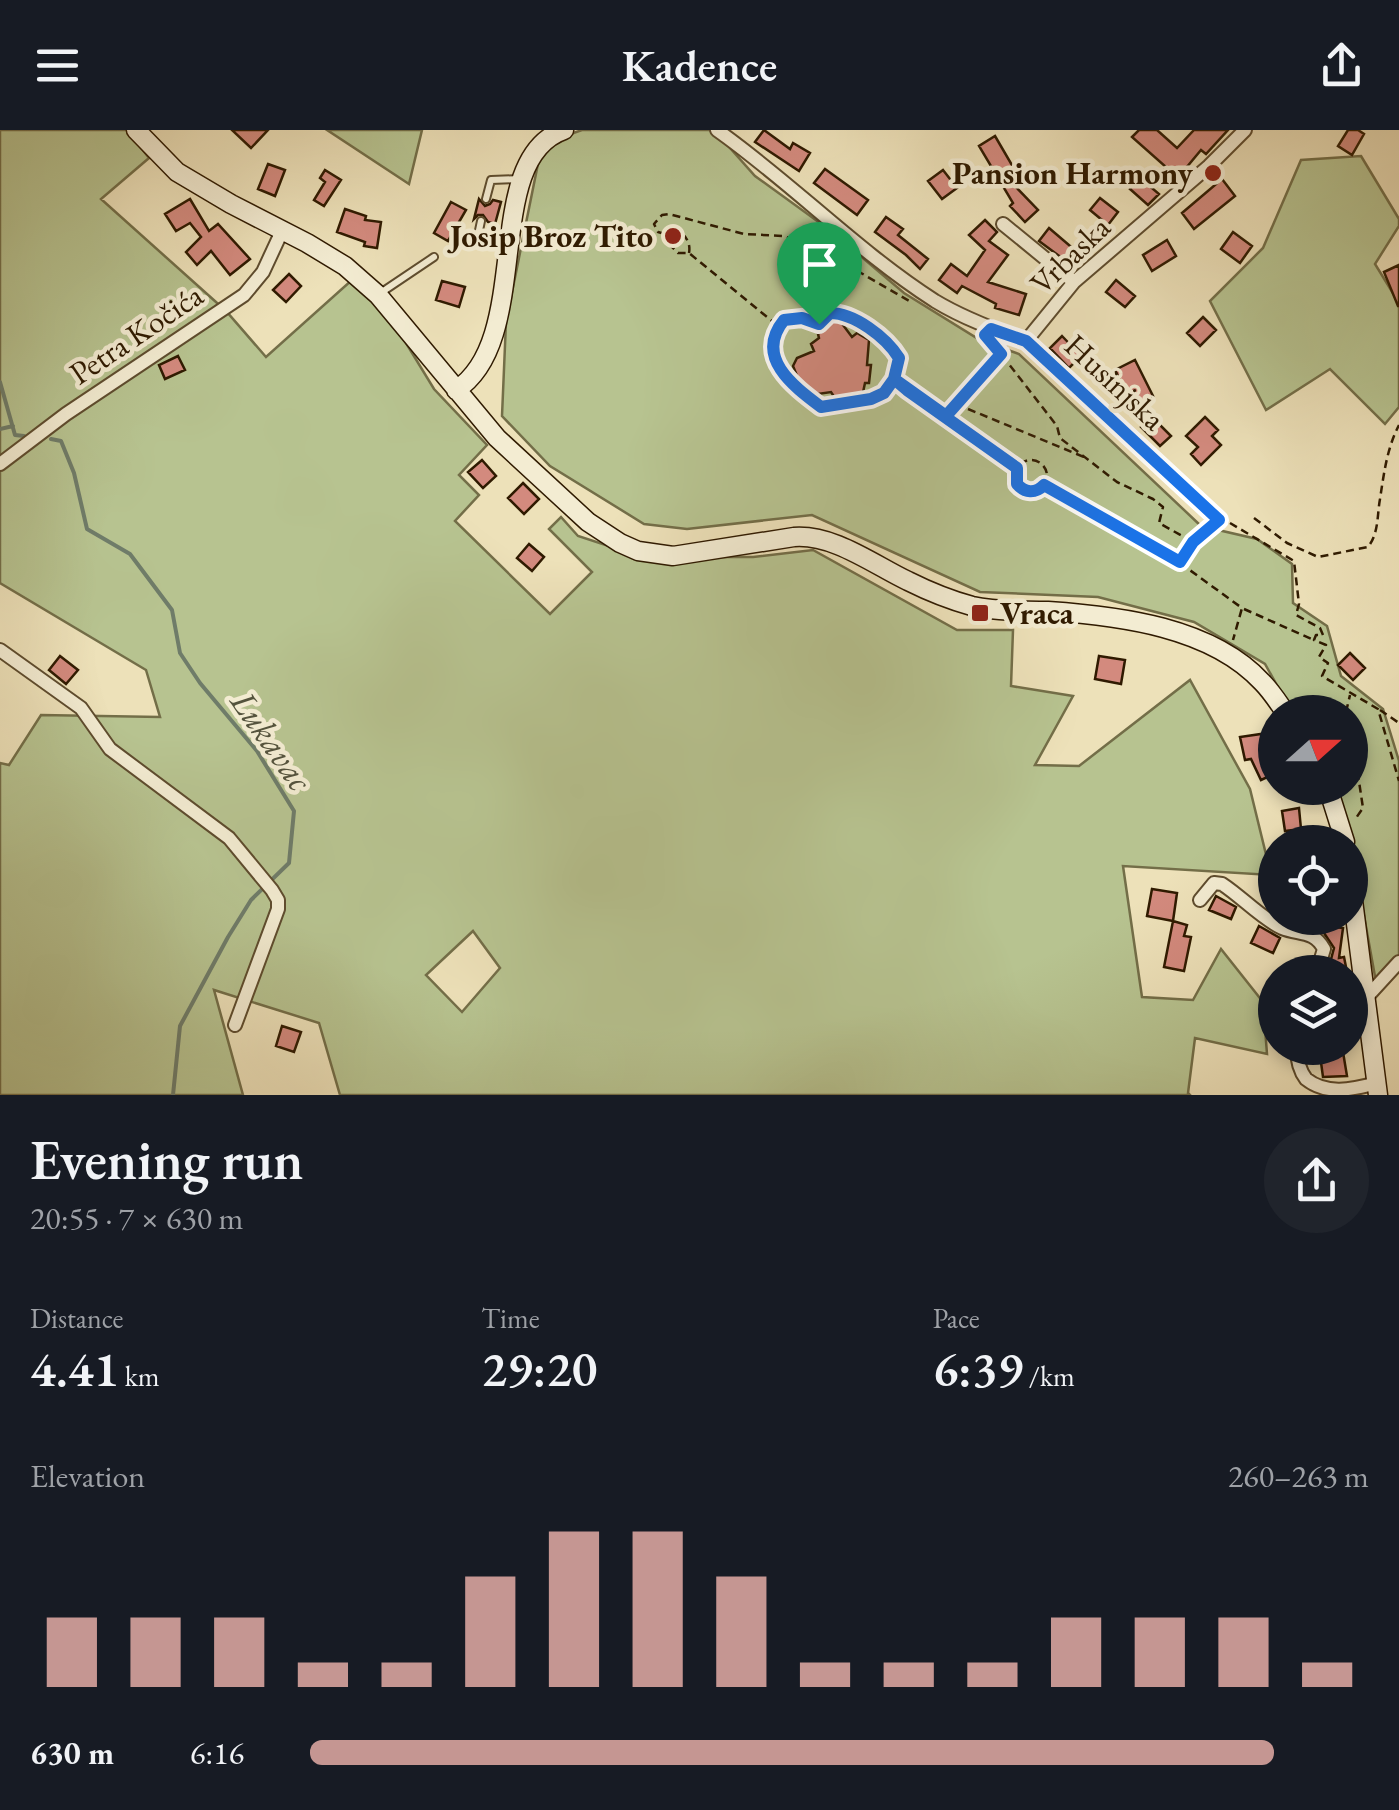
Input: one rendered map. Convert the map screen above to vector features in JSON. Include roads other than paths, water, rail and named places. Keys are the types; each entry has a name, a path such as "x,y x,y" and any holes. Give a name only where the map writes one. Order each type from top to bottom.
{"main road":[{"path":"136,130 176,172 345,266 378,295 497,438 588,522 620,543 654,555 673,556 805,537 833,545 910,583 974,606 1144,623 1206,642 1262,682 1272,695"},
{"path":"456,390 474,376 493,338 522,178 544,138 564,130"},
{"path":"1368,1022 1377,1089"}],"street":[{"name":"Husinjska","path":"717,130 936,302 1026,341 1219,520"},
{"name":"Vrbaska","path":"1026,341 1074,282 1245,130"},
{"path":"1003,224 1074,282"},
{"name":"Petra Kočića","path":"0,464 66,414 244,295 262,272 282,232"},
{"path":"0,650 81,708 110,748 229,838 268,884 278,900 278,909 235,1025"},
{"path":"1200,900 1214,883 1222,884 1281,927 1316,938 1324,948 1322,955"},
{"path":"1368,996 1399,962"},
{"path":"1300,1065 1316,1090 1328,1093 1377,1089"}],"lane":[{"path":"486,198 491,180 522,178"},
{"path":"481,221 478,234 508,244"},
{"path":"378,295 434,257"}],"waterway":[{"name":"Lukavac","path":"0,382 15,435 24,436"},
{"path":"0,429 13,426"},
{"name":"Lukavac","path":"51,439 61,441 74,473 87,529 130,554 172,610 180,653 257,751 294,811 289,863 251,900 180,1026 173,1095"}],"place":[{"name":"Pansion Harmony","path":"1213,173"},
{"name":"Josip Broz Tito","path":"673,236"},
{"name":"Vraca","path":"980,613"}]}
